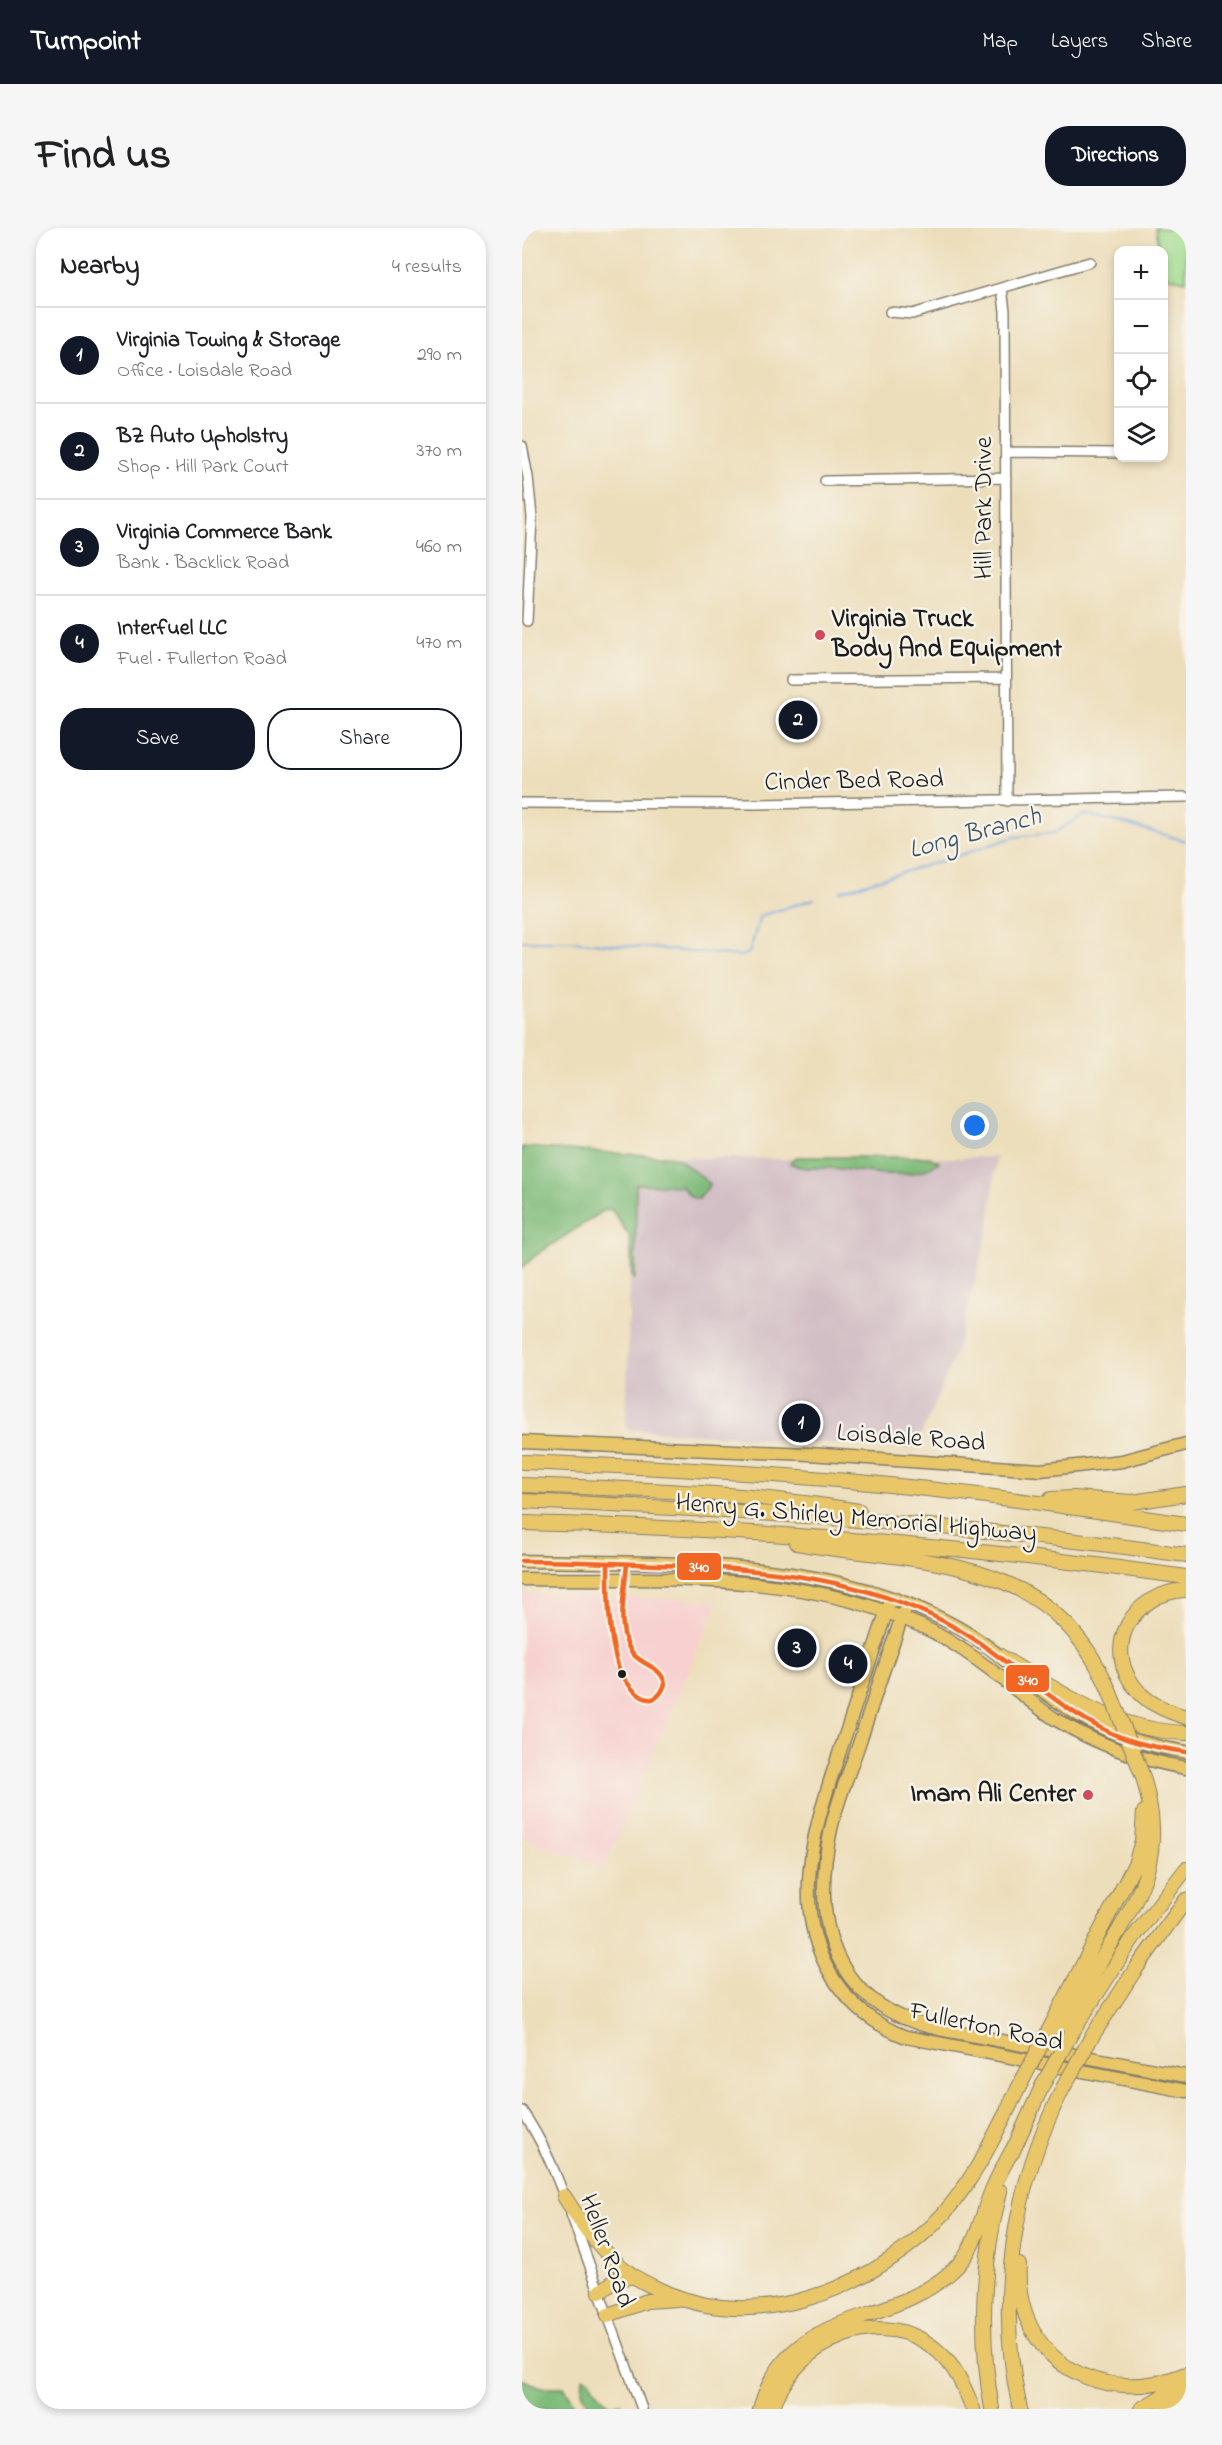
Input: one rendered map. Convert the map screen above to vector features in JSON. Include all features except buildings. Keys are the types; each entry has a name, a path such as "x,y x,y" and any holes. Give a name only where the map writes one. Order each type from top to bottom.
{"highway":[{"name":"Henry G. Shirley Memorial Highway","path":"522,1462 799,1477 955,1492 1186,1524"},
{"path":"522,1485 698,1493 828,1506 952,1527"},
{"path":"1015,1500 1074,1498 1142,1502 1186,1494"},
{"path":"522,1501 785,1513 952,1527 1186,1555"},
{"name":"Henry G. Shirley Memorial Highway","path":"522,1523 604,1524 729,1531 974,1551 1186,1577"},
{"path":"729,1531 849,1552 937,1563 1006,1582 1046,1605 1071,1627 1090,1652 1109,1690 1140,1776 1144,1818 1138,1856 1061,2032 1043,2084 991,2191 974,2241 959,2265 925,2291 835,2325 807,2340 793,2352 776,2373 760,2409"},
{"path":"1186,1590 1162,1593 1146,1602 1130,1619 1122,1644 1124,1664 1129,1679 1138,1691 1162,1708 1186,1717"},
{"path":"1000,1656 1063,1695 1110,1718 1157,1730 1186,1732"},
{"path":"564,2196 583,2227 597,2244 634,2276 682,2299 717,2307 778,2306 854,2281 904,2250 933,2225 955,2199 989,2147 1023,2079 1186,1869"},
{"path":"1020,2409 1011,2356 1009,2298 1012,2247 1022,2197 1034,2156 1064,2088 1091,2038 1135,1970 1186,1900"},
{"path":"992,2409 983,2332 986,2266 998,2201 1015,2145"},
{"path":"1022,2197 1018,2271 1020,2300 1030,2328 1049,2356 1062,2368 1084,2381 1118,2390 1151,2388 1186,2374"},
{"path":"600,2292 617,2279 634,2276"},
{"path":"608,2314 647,2301 682,2299"},
{"path":"772,2409 783,2384 808,2355 839,2337 874,2330 909,2336 938,2352 958,2375 973,2409"},
{"path":"1141,2409 1186,2382"},
{"path":"1164,2409 1186,2395"}],"main road":[{"name":"Loisdale Road","path":"522,1442 820,1455 1040,1470 1122,1461 1186,1444"},
{"path":"522,1561 744,1568 831,1581 891,1598 956,1628 1000,1656 1047,1695 1080,1717 1113,1734 1158,1748 1186,1752"},
{"path":"522,1579 706,1580 742,1583 815,1593 886,1612 930,1630 960,1648 1054,1718 1091,1739 1118,1752 1186,1768"},
{"name":"Fullerton Road","path":"891,1598 822,1804 811,1853 810,1916 817,1946 831,1975 860,2010 885,2028 906,2037 1186,2091"},
{"name":"Fullerton Road","path":"907,1604 839,1803 827,1850 824,1887 825,1914 833,1945 843,1966 868,1997 882,2008 909,2021 939,2029 1186,2076"}],"street":[{"path":"890,312 912,314 1090,262"},
{"name":"Hill Park Drive","path":"1002,288 1005,312 1007,801"},
{"path":"522,446 528,477 525,590 527,621"},
{"path":"1006,452 1114,453"},
{"path":"825,481 1006,478"},
{"path":"791,680 1006,678"},
{"name":"Cinder Bed Road","path":"522,803 756,804 1186,797"},
{"name":"Heller Road","path":"522,2111 551,2160 642,2409"}],"shaded area":[{"path":"633,1157 862,1160 996,1157 989,1227 957,1349 929,1418 913,1449 626,1429"},
{"path":"522,1593 718,1601 604,1868 522,1837"}],"green space":[{"path":"1155,228 1186,228 1186,281 1168,277 1168,246 1158,246"},
{"path":"522,1147 676,1157 710,1184 699,1199 691,1197 681,1186 636,1184 635,1279 632,1278 630,1237 611,1209 603,1211 536,1255 522,1268"},
{"path":"797,1157 930,1157 939,1162 928,1169 915,1172 886,1174 831,1168 806,1168 790,1163"},
{"path":"583,2377 590,2379 593,2387 610,2406 621,2403 624,2409 591,2409 582,2391"},
{"path":"522,2379 541,2387 564,2387 577,2409 522,2409"}],"waterway":[{"name":"Long Branch","path":"840,891 1014,837 1054,833 1084,814 1186,841"},
{"name":"Long Branch","path":"522,941 570,941 740,956 749,953 760,916 814,899"}],"transit line":[{"name":"340","path":"522,1561 729,1568 798,1576 867,1591 900,1602 957,1628 1087,1721 1120,1737 1139,1743 1186,1752"},
{"name":"340","path":"608,1563 610,1628 618,1666 633,1689 647,1699 654,1699 660,1694 665,1684 661,1674 635,1656 625,1636 622,1612 627,1564"}],"place":[{"name":"Virginia Truck Body And Equipment","path":"820,635"},
{"name":"BZ Auto Upholstry","path":"798,720"},
{"name":"Virginia Towing & Storage","path":"801,1423"},
{"name":"Virginia Commerce Bank","path":"797,1648"},
{"name":"Interfuel LLC","path":"848,1664"},
{"name":"Imam Ali Center","path":"1088,1795"}]}
